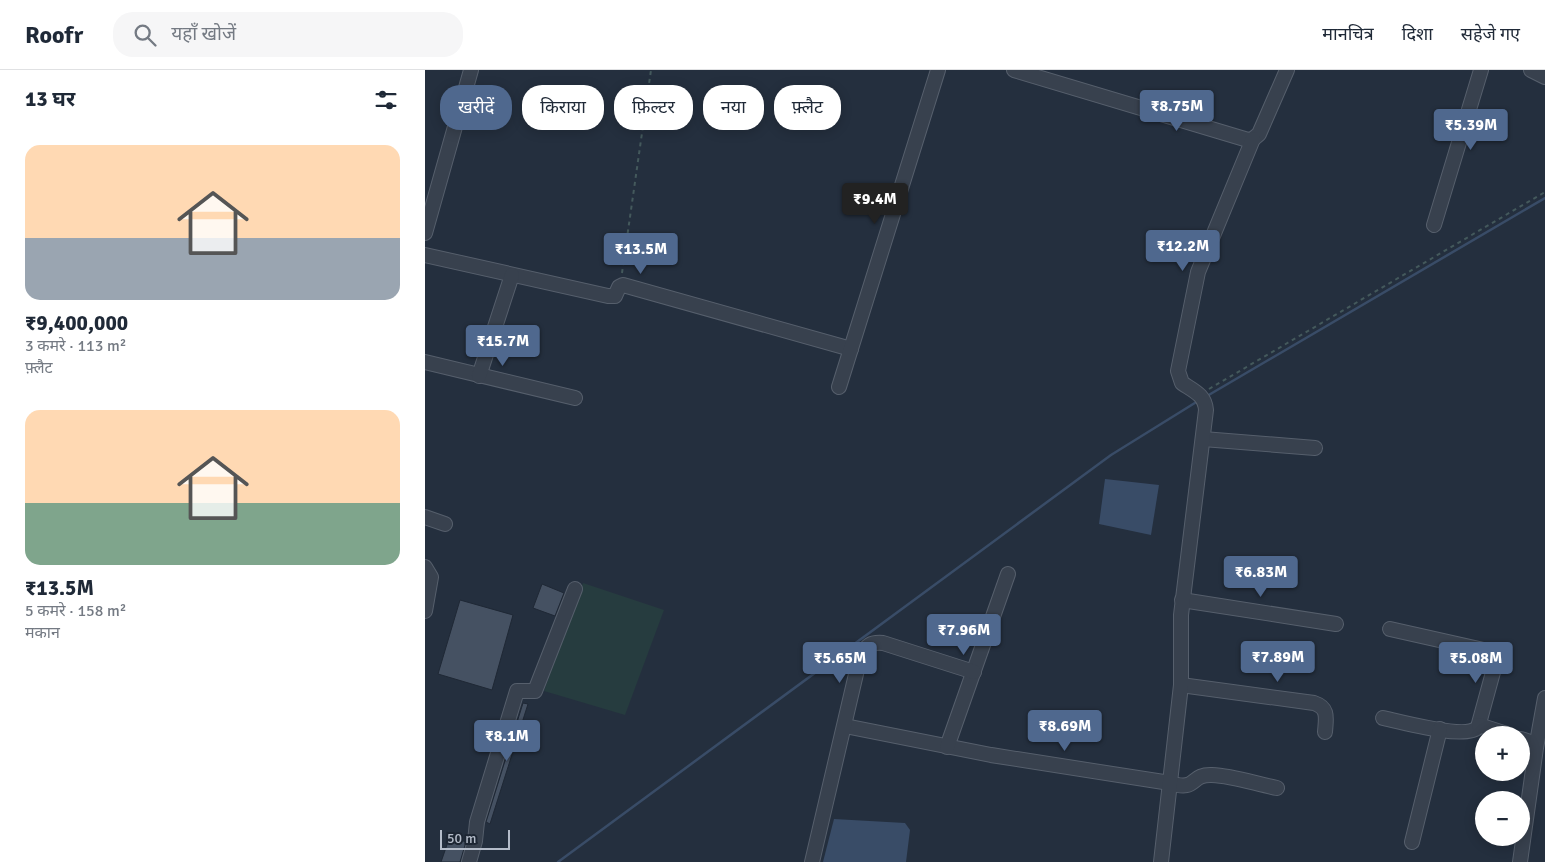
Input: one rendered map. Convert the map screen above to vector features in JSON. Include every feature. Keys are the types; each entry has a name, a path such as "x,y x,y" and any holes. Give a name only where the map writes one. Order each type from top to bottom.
{"street":[{"path":"425,233 471,70"},
{"path":"839,388 938,70"},
{"path":"1014,70 1253,139"},
{"path":"1161,862 1181,685 1183,600 1203,439 1202,397 1182,383 1179,377 1195,284 1203,256 1253,139 1259,134 1287,70"},
{"path":"1434,224 1481,70"},
{"path":"1531,70 1545,77"},
{"path":"425,255 612,296 617,293 620,285 785,329 851,349"},
{"path":"479,376 512,275"},
{"path":"425,362 575,398"},
{"path":"1203,439 1315,448"},
{"path":"425,518 445,524"},
{"path":"425,567 429,572 431,586 425,611"},
{"path":"947,747 1008,574"},
{"path":"469,862 475,841 477,822 517,691 535,691 575,589"},
{"path":"1183,600 1335,624"},
{"path":"1383,718 1440,729 1473,732 1479,725 1495,665 1493,655 1482,650 1390,629"},
{"path":"812,862 861,657 866,646 872,642 883,643 974,672"},
{"path":"1181,685 1313,703 1322,706 1325,710 1325,732"},
{"path":"1521,862 1537,744 1545,702"},
{"path":"845,726 947,747 1185,787 1197,778 1213,775 1277,788"},
{"path":"1412,842 1440,729"},
{"path":"1530,742 1537,744"}],"path":[{"path":"620,285 651,70"},
{"path":"1202,397 1545,192"}],"green space":[{"path":"583,583 664,610 625,715 544,691"}],"water":[{"path":"1105,479 1159,485 1151,535 1099,524"},
{"path":"834,819 905,823 910,830 906,862 823,862"}],"building":[{"path":"542,584 564,593 555,616 533,608"},
{"path":"460,600 513,615 492,690 438,674"},
{"path":"523,703 528,704 490,824 486,822"},
{"path":"450,836 466,842 460,862 441,862"}],"waterway":[{"path":"1207,396 1545,198"},
{"path":"558,862 1111,455 1198,401"}]}
